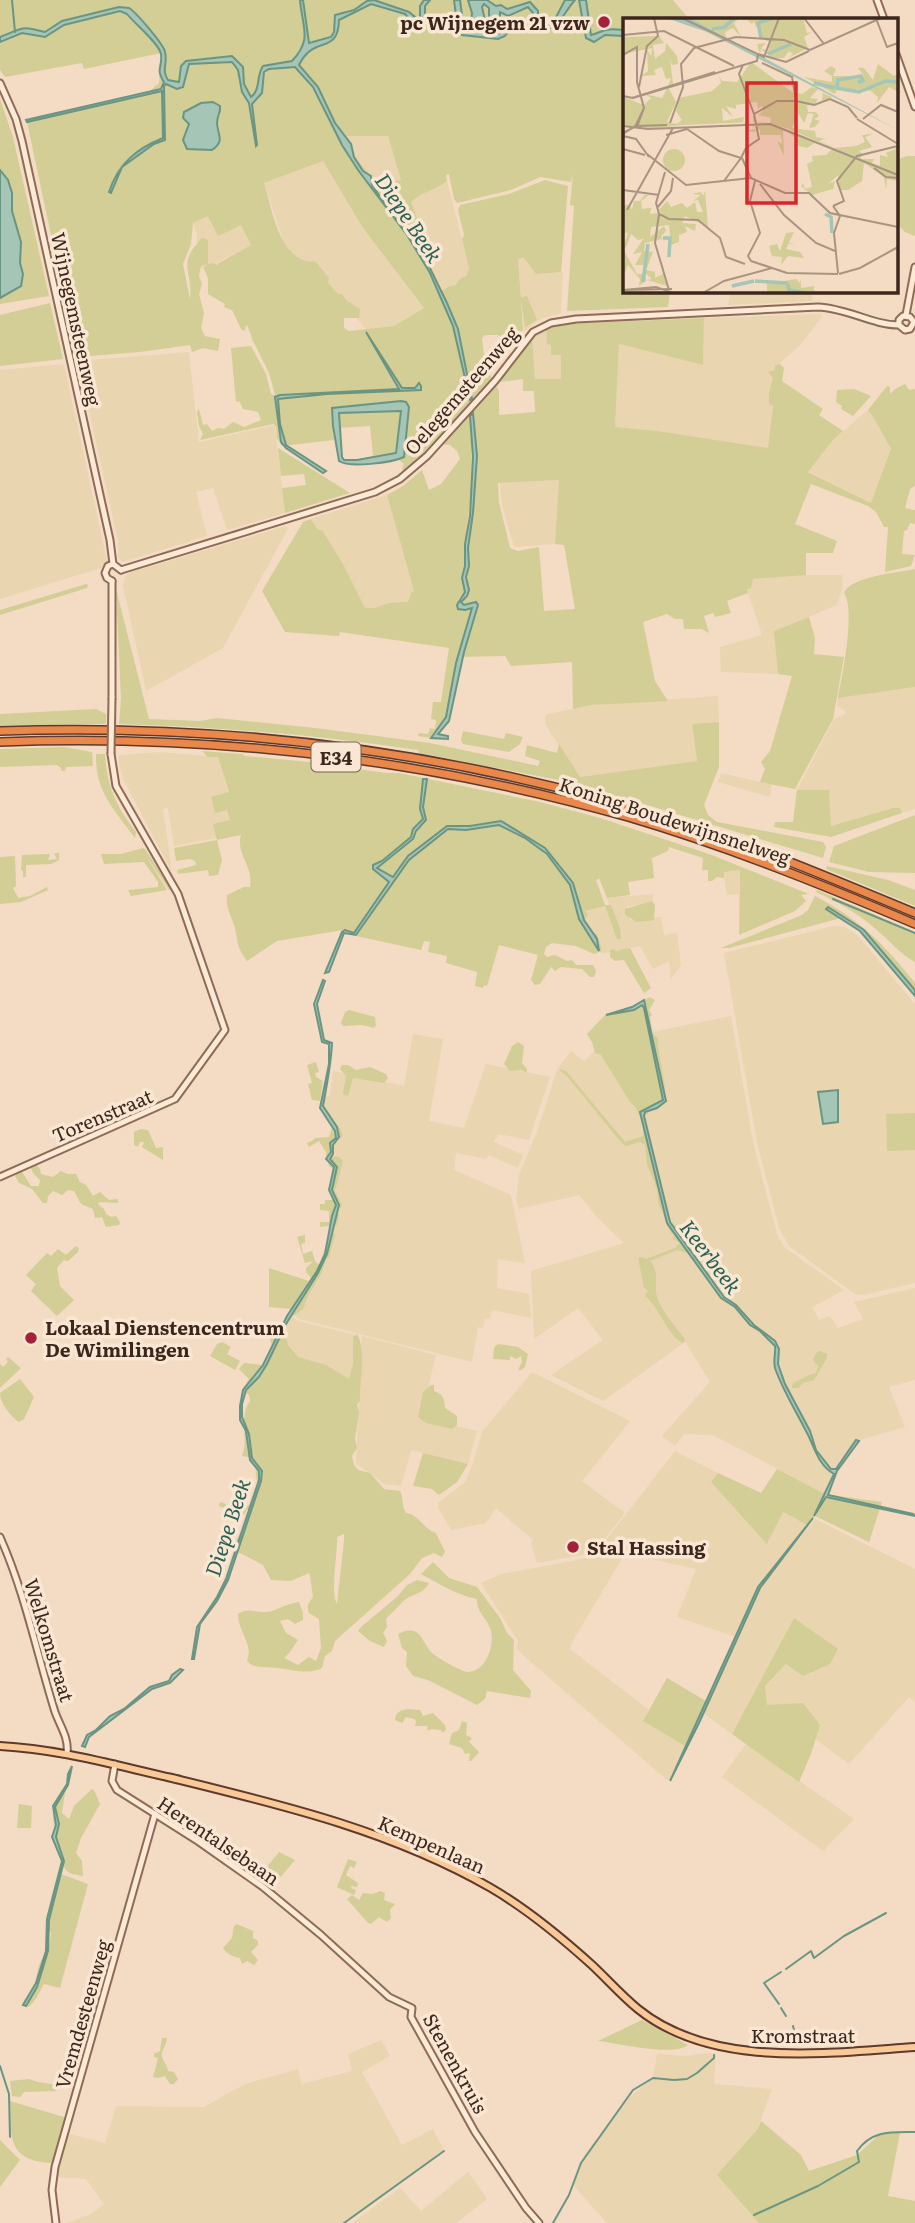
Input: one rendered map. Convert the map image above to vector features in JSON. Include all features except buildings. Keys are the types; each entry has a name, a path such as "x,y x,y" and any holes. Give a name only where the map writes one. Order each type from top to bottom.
{"highway":[{"name":"Koning Boudewijnsnelweg","path":"0,731 94,730 226,735 366,751 459,766 590,797 687,824 778,856 915,913"},
{"name":"Koning Boudewijnsnelweg","path":"0,742 95,740 225,746 312,754 457,776 588,806 710,844 915,924"}],"main road":[{"path":"0,1746 67,1753 115,1764"},
{"name":"Kempenlaan","path":"115,1764 245,1796 384,1837 421,1852 493,1889 526,1911 590,1964 636,2008 651,2019 693,2039"},
{"name":"Kromstraat","path":"693,2039 727,2049 754,2051 846,2051 915,2047"}],"street":[{"path":"877,0 884,18"},
{"path":"898,60 915,107"},
{"name":"Wijnegemsteenweg","path":"0,83 16,119 22,141 110,540 113,564 108,566 105,573 107,578 118,576 112,698 112,772 116,786 177,892 226,1030"},
{"path":"906,315 913,319 913,331 902,329 899,322 906,315 915,267"},
{"name":"Oelegemsteenweg","path":"118,576 375,492 401,479 427,456 495,381 527,337 551,323 576,319 818,307 837,309 880,322 899,322"},
{"path":"113,564 118,576"},
{"name":"Torenstraat","path":"0,1177 175,1100 226,1030"},
{"name":"Welkomstraat","path":"0,1537 56,1715 67,1741 67,1753"},
{"name":"Herentalsebaan","path":"115,1764 112,1781 117,1790 263,1887 389,1997 412,2008"},
{"name":"Vremdesteenweg","path":"56,2223 51,2190 55,2167 155,1814"},
{"name":"Stenenkruis","path":"412,2008 411,2017 477,2135 539,2223"}],"shaded area":[{"path":"0,0 673,0 688,18 623,18 623,292 670,292 668,307 567,311 574,206 570,205 573,174 571,182 540,177 511,190 457,203 449,174 446,175 447,181 411,202 417,218 414,240 410,240 440,292 456,285 460,279 467,276 468,269 470,272 462,239 464,235 458,210 460,205 509,194 545,180 568,186 561,272 536,274 524,258 518,259 521,298 527,296 537,320 525,327 521,300 523,330 511,343 498,335 485,335 482,338 485,366 499,391 499,415 535,412 534,391 523,391 523,379 500,382 532,337 535,379 561,379 561,355 551,355 546,329 561,324 704,318 703,365 619,344 615,427 768,448 773,406 769,404 769,393 773,378 768,372 780,364 784,368 782,381 823,409 819,415 843,431 808,472 871,503 891,448 868,410 887,386 890,387 890,394 905,384 909,390 915,389 915,486 910,489 905,508 915,510 915,524 910,523 904,531 902,554 915,555 911,566 885,572 888,527 884,527 876,512 868,506 811,484 795,524 837,541 833,553 806,553 806,575 753,579 751,588 747,589 748,593 727,601 731,613 715,617 713,613 704,616 709,633 702,629 684,629 683,619 675,619 667,614 643,622 655,681 668,701 591,705 573,709 572,662 511,666 505,656 458,657 446,717 431,738 418,736 419,733 428,734 430,728 435,729 436,720 431,719 433,702 441,702 449,648 340,632 339,636 285,632 262,591 303,522 311,519 318,530 322,530 343,564 365,608 408,602 414,591 387,495 422,470 429,490 441,484 460,459 457,451 450,445 439,444 413,473 405,473 402,468 404,464 398,459 405,410 391,412 402,412 395,453 373,456 370,426 339,428 337,411 333,426 334,440 282,446 273,424 200,440 203,434 199,426 199,409 203,425 207,424 212,431 224,429 233,422 244,427 261,420 258,412 243,409 239,401 236,402 231,348 251,346 266,374 271,394 275,395 269,373 251,341 253,340 247,325 244,331 241,329 232,310 208,294 208,279 204,268 207,264 201,266 199,276 202,284 199,294 204,313 201,328 205,336 220,339 218,351 203,348 192,352 190,345 77,357 27,122 146,94 159,83 161,53 84,69 82,63 5,77 0,70","holes":["348,12 346,17 339,20 331,42 310,50 301,61 300,67 316,85 313,87 294,67 267,70 257,100 262,71 266,67 293,62 310,44 328,39 334,32 335,15","221,114 217,120 220,132 209,150 191,150 189,124 183,118","346,136 388,136 401,180 381,183 373,181 356,157 353,157","323,161 363,228 424,308 394,326 349,331 344,328 344,318 359,318 360,309 342,294 338,294 316,262 306,261 288,248 277,228 264,183","208,216 218,236 241,225 251,245 217,264 218,266 214,263 208,264 208,240 202,238 194,247 188,261 190,299 183,264 191,244 193,223","471,424 474,424 477,456 466,577 469,593 461,602 458,600 465,592 462,578 472,485","559,480 555,544 564,545 575,609 544,611 539,547 518,551 510,548 499,502 498,483"]},
{"path":"300,0 303,0 309,43 331,37 335,15 354,10 367,1 374,0 409,12 420,21 420,6 424,0 430,0 425,6 425,21 422,27 416,26 405,14 371,4 339,20 334,38 311,50 299,65 318,87 335,123 351,144 354,157 363,171 371,176 372,185 429,266 458,329 472,399 470,400 453,326 430,273 407,235 342,145 313,87 295,67 269,69 264,72 262,93 252,104 256,146 249,103 242,92 238,70 232,62 189,64 183,87 177,89 166,84 164,86 165,140 154,144 122,167 144,147 163,138 162,91 27,122 26,120 161,89 164,82 160,70 161,54 127,14 120,11 64,25 45,37 22,33 0,42 0,37 22,28 45,32 62,21 119,7 129,8 163,48 168,80 179,82 181,66 186,61 232,56 243,67 244,84 251,97 256,90 263,66 292,61 302,46 305,32"},
{"path":"454,0 460,0 464,30 498,34 503,30 495,25 494,18 489,22 489,8 484,4 482,7 485,20 482,24 471,22 472,13 468,0 487,0 507,9 530,2 538,11 538,23 541,26 554,21 565,0 575,0 559,22 543,30 535,29 533,13 528,7 508,16 500,12 500,21 508,26 509,31 498,39 462,35 458,31"},
{"path":"579,0 586,0 591,35 606,30 623,30 623,36 605,35 594,42 586,38"},
{"path":"0,99 13,137 49,296 0,304 0,298 23,274 20,263 21,242 14,229 0,176"},
{"path":"213,102 220,106 217,123 220,138 218,144 212,150 187,149 183,140 189,124 183,118 184,112 201,103"},
{"path":"345,136 388,136 402,183 374,188 353,157"},
{"path":"915,156 915,236 898,225 898,159"},
{"path":"323,161 363,228 424,308 394,326 366,329 313,267 291,251 283,240 264,183"},
{"path":"122,167 111,193 109,192 117,173"},
{"path":"0,170 8,180 12,193 12,211 21,242 20,263 23,274 21,286 0,298"},
{"path":"447,181 473,282 443,296 431,268 411,239 400,191"},
{"path":"208,215 242,225 251,245 203,270 197,258 197,234 193,223"},
{"path":"524,258 536,274 563,272 561,313 541,319 524,331 518,259"},
{"path":"731,292 812,292 812,301 728,305"},
{"path":"50,303 63,359 0,366 0,315"},
{"path":"821,314 822,317 801,344 770,372 775,378 769,449 615,427 619,344 703,365 704,318"},
{"path":"546,329 547,344 551,344 561,355 561,380 535,380 532,337"},
{"path":"366,332 402,388 415,388 419,383 421,390 278,399 280,424 286,445 326,471 323,473 281,442 275,397 399,389"},
{"path":"189,352 199,442 275,425 285,513 227,530 213,488 196,492 207,536 122,562 118,557 118,541 78,361"},
{"path":"64,364 107,561 101,568 0,599 0,370"},
{"path":"854,389 871,396 853,416 841,409 842,406 836,402 837,390"},
{"path":"406,402 409,407 404,457 371,464 339,461 332,408","holes":["401,411 396,453 344,460 339,413"]},
{"path":"868,410 892,444 871,503 808,471 832,441"},
{"path":"473,413 477,456 466,577 469,590 461,602 464,605 476,602 478,605 464,652 449,721 438,734 448,736 448,739 431,738 446,717 456,663 472,608 458,609 457,605 465,592 462,578 470,516 473,457 470,416"},
{"path":"278,448 350,493 285,513 282,488 306,485 304,474 281,476"},
{"path":"559,480 555,544 514,547 502,506 500,483"},
{"path":"387,495 417,602 367,611 311,519"},
{"path":"286,526 288,529 223,648 146,691 123,586 125,577 129,573"},
{"path":"915,569 915,687 838,698 849,614 844,593 848,587 865,579"},
{"path":"790,575 842,575 843,585 837,605 775,631 778,674 721,672 720,647 762,635 744,580"},
{"path":"86,584 87,588 0,615 0,610"},
{"path":"116,589 149,719 200,721 217,718 315,728 430,743 538,766 540,761 525,756 527,745 557,753 559,744 580,777 697,761 692,724 719,722 719,767 704,805 708,815 717,822 823,842 826,847 823,858 574,783 419,753 418,750 269,732 119,724 121,699"},
{"path":"809,617 815,638 814,654 844,657 833,719 795,789 760,782 765,769 761,762 770,751 792,676 778,674 774,631"},
{"path":"915,687 915,809 902,813 900,808 893,808 831,826 829,790 797,790 834,719 845,714 845,711 837,706 838,698"},
{"path":"718,696 719,722 692,724 697,761 580,777 545,724 548,714 591,705"},
{"path":"96,709 106,714 106,724 0,726 0,714"},
{"path":"463,731 504,739 506,733 523,737 520,744 509,752 463,744"},
{"path":"64,747 92,752 93,766 66,767 65,771 57,765 0,767 0,749"},
{"path":"202,751 399,773 540,802 600,818 709,854 809,894 801,895 806,901 795,911 739,935 740,870 724,872 724,878 717,877 708,881 708,870 702,870 703,858 669,847 668,851 652,858 654,878 628,882 630,895 607,898 599,878 596,880 605,905 611,905 620,928 621,939 617,939 605,906 585,911 588,914 585,920 589,930 597,934 602,951 594,954 576,946 552,943 546,947 544,954 547,957 555,955 567,961 572,960 576,965 593,965 596,971 594,977 590,977 582,969 561,967 555,971 551,967 540,984 535,985 531,980 538,955 499,945 487,986 475,986 477,972 446,963 447,956 428,952 430,942 424,941 421,950 356,936 384,896 381,894 354,933 343,930 277,941 247,961 238,945 227,895 250,887 251,879 240,848 241,835 217,840 213,824 230,820 227,810 215,813 211,797 229,792 218,757 208,757","holes":["505,823 545,848 577,891 579,902 576,905 567,879 559,868 539,849 504,827"]},
{"path":"160,752 218,757 229,793 211,798 227,810 230,820 214,824 217,838 174,846 168,808 163,809 172,872 123,779 119,763 119,755"},
{"path":"96,754 105,754 110,786 118,805 136,832 135,838 102,790"},
{"path":"721,773 772,785 770,797 718,782"},
{"path":"423,779 427,779 423,807 426,820 413,839 377,868 393,877 408,856 447,826 470,826 501,821 545,848 573,883 584,920 597,939 599,951 579,919 570,885 547,854 525,838 499,825 466,830 448,829 409,860 356,935 344,933 329,972 325,973 342,932 345,930 354,933 389,882 373,869 373,865 382,861 411,837 413,829 423,819 420,809"},
{"path":"797,790 829,790 831,826 893,808 900,808 902,813 831,837 774,827 775,822 793,822"},
{"path":"915,815 915,873 869,872 829,862 834,846"},
{"path":"217,840 222,860 218,875 209,876 208,870 178,874 177,870 196,865 195,861 190,859 176,861 174,848"},
{"path":"143,848 172,890 170,891 145,854 167,890 131,896 128,890 158,887 158,882 144,862 104,864 101,854 121,854"},
{"path":"54,853 59,853 59,860 51,864 26,865 26,877 23,877 22,855 50,854 48,860 57,859"},
{"path":"15,856 16,886 13,888 18,898 30,896 47,887 48,890 21,902 0,904 0,857"},
{"path":"827,866 888,880 915,890 915,906 826,869"},
{"path":"740,869 739,894 727,895 723,872"},
{"path":"817,890 915,932 915,962 863,919 816,892"},
{"path":"653,894 653,904 627,906 630,920 661,917 664,935 677,933 681,965 671,979 669,961 653,969 640,946 601,954 599,943 581,912 605,905 618,936 620,935 607,898"},
{"path":"815,896 845,914 870,934 915,983 915,990 864,930 827,909 841,918 721,948 802,915 808,910"},
{"path":"652,901 655,905 654,920 637,922 625,915 625,909"},
{"path":"828,907 864,930 915,990 915,996 860,931 826,909"},
{"path":"834,926 845,927 858,936 915,1004 915,1113 886,1115 887,1150 915,1150 915,1283 864,1295 855,1294 789,1246 779,1228 757,1142 724,953"},
{"path":"630,948 651,988 644,993 624,960 615,961 610,957 610,951 613,949 619,952 618,950"},
{"path":"323,980 325,981 317,1004 324,1040 332,1043 330,1067 323,1106 337,1127 339,1137 333,1145 330,1159 337,1167 332,1190 339,1205 327,1254 318,1273 286,1324 259,1377 246,1390 242,1417 249,1434 252,1458 262,1471 261,1481 228,1580 200,1624 192,1659 197,1627 226,1579 259,1480 259,1471 250,1460 246,1431 240,1420 243,1390 263,1365 287,1316 317,1271 325,1254 336,1205 329,1190 334,1167 326,1159 331,1152 330,1143 336,1138 335,1131 320,1108 329,1064 329,1044 322,1042 314,1004"},
{"path":"650,997 655,1000 649,1010 652,1015 650,1017 653,1034 658,1038 665,1095 644,1117 671,1222 682,1232 683,1239 689,1244 688,1253 677,1250 650,1261 656,1272 657,1298 685,1339 684,1343 674,1335 645,1296 648,1291 644,1287 638,1258 646,1259 675,1248 680,1243 673,1239 674,1235 659,1206 657,1189 647,1164 645,1145 640,1142 626,1146 620,1141 567,1076 559,1070 566,1071 625,1142 643,1136 637,1109 601,1055 595,1053 587,1034 606,1014 633,1006"},
{"path":"644,1000 666,1101 645,1112 644,1116 670,1222 724,1297 775,1341 779,1349 778,1364 785,1384 810,1431 816,1450 831,1469 836,1469 856,1440 859,1441 837,1471 828,1495 915,1516 826,1497 814,1516 834,1474 821,1461 782,1385 774,1365 775,1346 750,1325 735,1307 721,1298 667,1223 640,1112 663,1100 644,1008 642,1005 634,1010 606,1015 632,1007"},
{"path":"349,1010 375,1017 376,1025 374,1028 362,1025 343,1026 341,1023 345,1012"},
{"path":"731,1016 753,1142 777,1234 784,1247 844,1290 812,1307 819,1320 830,1316 838,1328 863,1319 854,1302 915,1288 915,1380 889,1387 905,1427 856,1441 836,1469 825,1494 713,1435 686,1434 675,1446 662,1436 710,1382 685,1342 603,1401 551,1375 603,1340 578,1308 534,1339 531,1271 624,1243 579,1195 519,1209 516,1200 519,1175 538,1129 557,1070 571,1051 584,1061 597,1049 640,1112 667,1223 721,1298 777,1346 737,1305 724,1297 670,1222 644,1116 645,1112 666,1101 652,1032"},
{"path":"413,1034 443,1039 429,1121 464,1128 486,1064 550,1077 529,1140 498,1134 494,1142 523,1155 518,1168 489,1155 486,1159 456,1153 454,1170 511,1195 525,1263 498,1259 497,1288 529,1294 531,1318 492,1310 490,1319 485,1318 483,1328 478,1327 472,1362 299,1319 292,1314 318,1273 339,1205 333,1192 337,1167 330,1158 333,1145 338,1140 333,1120 323,1106 326,1097 330,1095 333,1071 404,1086"},
{"path":"518,1042 524,1046 522,1063 527,1073 521,1070 510,1071 504,1064 512,1046"},
{"path":"316,1062 319,1072 315,1073 316,1077 323,1081 320,1101 312,1100 308,1084 312,1083 307,1065"},
{"path":"342,1065 356,1070 370,1067 386,1074 388,1078 384,1083 353,1078 348,1096 343,1094 346,1076 340,1069"},
{"path":"838,1090 838,1122 823,1124 818,1092"},
{"path":"915,1113 915,1150 887,1151 886,1114"},
{"path":"333,1124 340,1128 343,1136 332,1144 332,1153 329,1156 339,1157 343,1161 335,1191 342,1205 336,1211 339,1215 337,1225 320,1227 320,1222 329,1222 329,1211 320,1210 320,1204 325,1204 325,1200 335,1200 331,1191 333,1169 326,1160 326,1152 319,1141 309,1147 307,1143 315,1138 329,1137"},
{"path":"148,1130 156,1148 163,1147 163,1160 142,1147 144,1142 140,1142 138,1147 134,1145 134,1132"},
{"path":"35,1163 41,1174 53,1177 61,1171 76,1174 93,1196 100,1192 109,1200 118,1199 118,1203 98,1204 106,1214 116,1216 119,1225 106,1227 102,1217 95,1218 93,1209 81,1204 74,1191 68,1190 62,1195 53,1191 48,1196 47,1203 43,1203 32,1189 19,1183 15,1176 22,1172 31,1186 39,1186 40,1180 30,1167"},
{"path":"329,1233 334,1233 335,1236 329,1257 303,1309 293,1316 290,1309 269,1307 269,1268 309,1281 311,1278 306,1268 313,1261 305,1263 297,1237 305,1235 305,1243 301,1244 303,1254 312,1251 320,1266"},
{"path":"76,1246 79,1248 78,1252 68,1261 64,1260 57,1268 60,1286 74,1300 57,1316 31,1291 36,1284 26,1275 47,1253 51,1256 58,1249 66,1255"},
{"path":"291,1316 298,1321 356,1335 352,1381 296,1358 284,1344 284,1329"},
{"path":"277,1334 286,1337 288,1345 298,1357 326,1365 349,1379 353,1364 353,1337 357,1334 362,1349 362,1366 360,1401 357,1404 357,1448 352,1456 354,1465 358,1470 370,1473 384,1489 400,1491 406,1513 415,1516 436,1533 445,1552 442,1557 434,1553 422,1558 410,1574 335,1641 332,1651 325,1656 322,1668 311,1671 257,1666 247,1660 249,1649 238,1614 247,1611 267,1612 299,1602 303,1620 295,1624 288,1619 280,1621 286,1633 298,1640 284,1658 298,1665 309,1657 316,1661 321,1648 319,1619 308,1610 308,1604 313,1597 309,1573 291,1581 271,1580 263,1565 233,1551 251,1514 247,1509 244,1515 219,1506 220,1502 234,1510 236,1502 248,1506 258,1494 255,1464 248,1457 242,1456 246,1407 250,1401 249,1395 242,1390 249,1379 239,1369 244,1363 262,1365 272,1346 270,1339","holes":["344,1534 337,1604 334,1582 337,1537"]},
{"path":"362,1336 436,1355 421,1417 477,1431 468,1464 411,1450 401,1486 384,1484 356,1463"},
{"path":"222,1342 231,1347 227,1354 240,1361 235,1370 210,1356 217,1344"},
{"path":"498,1344 518,1347 528,1354 525,1367 518,1370 522,1362 521,1356 516,1359 510,1356 510,1360 493,1359 494,1347"},
{"path":"820,1351 827,1354 827,1358 814,1380 792,1388 793,1383 816,1373 818,1366 813,1360"},
{"path":"8,1357 21,1368 0,1388 0,1364 3,1367 8,1362"},
{"path":"532,1372 630,1421 582,1481 625,1513 593,1553 537,1563 531,1543 533,1540 496,1508 486,1523 451,1530 438,1508 438,1503 465,1482 482,1432"},
{"path":"20,1379 34,1397 24,1419 19,1422 6,1409 0,1393"},
{"path":"434,1385 434,1391 443,1397 445,1408 457,1416 457,1425 452,1429 426,1423 418,1417 423,1392"},
{"path":"675,1451 718,1473 711,1482 768,1543 782,1512 807,1525 758,1587 736,1637 677,1617 696,1569 625,1553 571,1644 570,1649 649,1710 643,1721 685,1746 667,1780 516,1649 518,1641 481,1583 501,1574 593,1557"},
{"path":"423,1453 468,1464 457,1482 439,1495 432,1489 413,1486"},
{"path":"777,1469 825,1494 882,1502 869,1542 815,1516 807,1525 783,1512 767,1544 711,1482 718,1473 761,1493"},
{"path":"813,1518 760,1588 670,1781 758,1587"},
{"path":"815,1519 915,1569 915,1702 909,1697 849,1764 815,1739 820,1725 767,1705 765,1686 786,1664 838,1650 794,1618 732,1734 703,1713 760,1588"},
{"path":"433,1562 449,1578 477,1587 500,1618 507,1633 514,1640 513,1670 531,1691 530,1698 487,1691 485,1699 477,1705 428,1680 413,1676 406,1666 407,1652 402,1648 398,1634 405,1631 411,1630 419,1634 431,1652 466,1672 481,1667 491,1648 492,1634 478,1607 477,1599 455,1592 421,1574"},
{"path":"417,1580 429,1583 422,1591 406,1599 386,1619 387,1627 383,1633 387,1641 384,1647 370,1641 358,1631 407,1585"},
{"path":"794,1618 838,1649 830,1664 803,1676 786,1664 765,1686 767,1705 803,1703 820,1725 799,1782 732,1734"},
{"path":"180,1669 183,1670 170,1683 152,1689 89,1737 85,1747 82,1746 87,1735 110,1716 124,1709 150,1687 169,1681"},
{"path":"667,1678 706,1701 685,1746 643,1721"},
{"path":"420,1710 423,1716 433,1713 445,1725 446,1730 442,1733 441,1730 428,1731 427,1726 415,1726 414,1719 406,1717 402,1723 395,1720 400,1711"},
{"path":"462,1721 467,1723 466,1735 472,1738 469,1742 479,1752 471,1761 470,1753 465,1754 462,1748 449,1744 452,1733 459,1730"},
{"path":"746,1744 854,1819 823,1851 722,1777"},
{"path":"72,1766 68,1785 55,1807 59,1824 56,1837 64,1861 49,1920 48,1951 37,1987 26,2006 23,2005 36,1983 46,1951 47,1919 62,1861 52,1837 56,1825 53,1806 67,1784"},
{"path":"92,1789 100,1804 81,1838 76,1853 82,1861 83,1876 68,1872 64,1866 51,1836 54,1829 53,1811 61,1791 64,1791 62,1813 69,1819 74,1806"},
{"path":"19,1804 32,1806 31,1828 17,1828"},
{"path":"279,1852 295,1860 272,1887 259,1877"},
{"path":"348,1859 357,1862 354,1868 350,1866 346,1875 358,1883 357,1887 351,1888 356,1890 354,1895 337,1887"},
{"path":"61,1874 88,1884 60,1988 44,1984 29,2007 24,2000 32,1990 49,1944 51,1932 48,1930"},
{"path":"363,1893 385,1893 384,1900 395,1904 390,1910 391,1918 387,1922 379,1917 371,1924 368,1923 347,1899 352,1895 359,1900"},
{"path":"237,1924 253,1931 253,1938 258,1941 258,1945 251,1952 258,1960 254,1965 247,1961 242,1964 240,1958 230,1955 223,1948 232,1938 234,1926"},
{"path":"642,2020 688,2045 658,2050 598,2041"},
{"path":"162,2038 167,2038 162,2052 163,2059 168,2071 174,2072 178,2079 174,2084 170,2084 165,2076 153,2077 158,2058 154,2057 154,2054 160,2051"},
{"path":"381,2040 390,2056 362,2072 402,2145 433,2129 444,2151 344,2223 67,2223 91,2214 104,2204 86,2179 56,2177 69,2134 105,2143 116,2106 204,2107 245,2084 298,2069 301,2084 352,2071 348,2054"},
{"path":"657,2054 685,2056 716,2054 714,2084 772,2089 757,2130 718,2175 759,2223 607,2223 573,2185 586,2152 631,2096 653,2078"},
{"path":"29,2079 57,2085 59,2088 56,2091 24,2092 20,2097 12,2096 10,2081"},
{"path":"10,2101 67,2118 52,2163 27,2158 14,2145"},
{"path":"761,2121 801,2155 809,2171 857,2155 881,2133 900,2133 888,2196 915,2201 915,2223 759,2223 717,2175 757,2130"},
{"path":"0,2140 20,2160 0,2187"},
{"path":"468,2172 487,2199 456,2223 352,2223 400,2188 421,2211"}],"waterway":[{"path":"12,0 15,32"},
{"path":"833,899 915,933"},
{"path":"786,1969 811,1951 814,1958 844,1936 886,1913"},
{"path":"779,2004 764,1983 781,1972"},
{"path":"781,2008 786,2016"},
{"path":"793,2026 798,2045"},
{"path":"553,2223 569,2195 581,2163 633,2090 653,2078 687,2079 714,2058 714,2055"},
{"path":"0,2066 9,2094 10,2137"},
{"path":"754,2215 818,2186 859,2162 857,2151 869,2139 890,2132 915,2132"},
{"path":"344,2223 444,2151"},
{"path":"49,2191 51,2207"}],"place":[{"name":"pc Wijnegem 21 vzw","path":"604,22"},
{"name":"Lokaal Dienstencentrum De Wimilingen","path":"31,1338"},
{"name":"Stal Hassing","path":"573,1547"}],"water label":[{"name":"Diepe Beek","path":"410,217"},
{"name":"Keerbeek","path":"712,1256"},
{"name":"Diepe Beek","path":"226,1527"}]}
